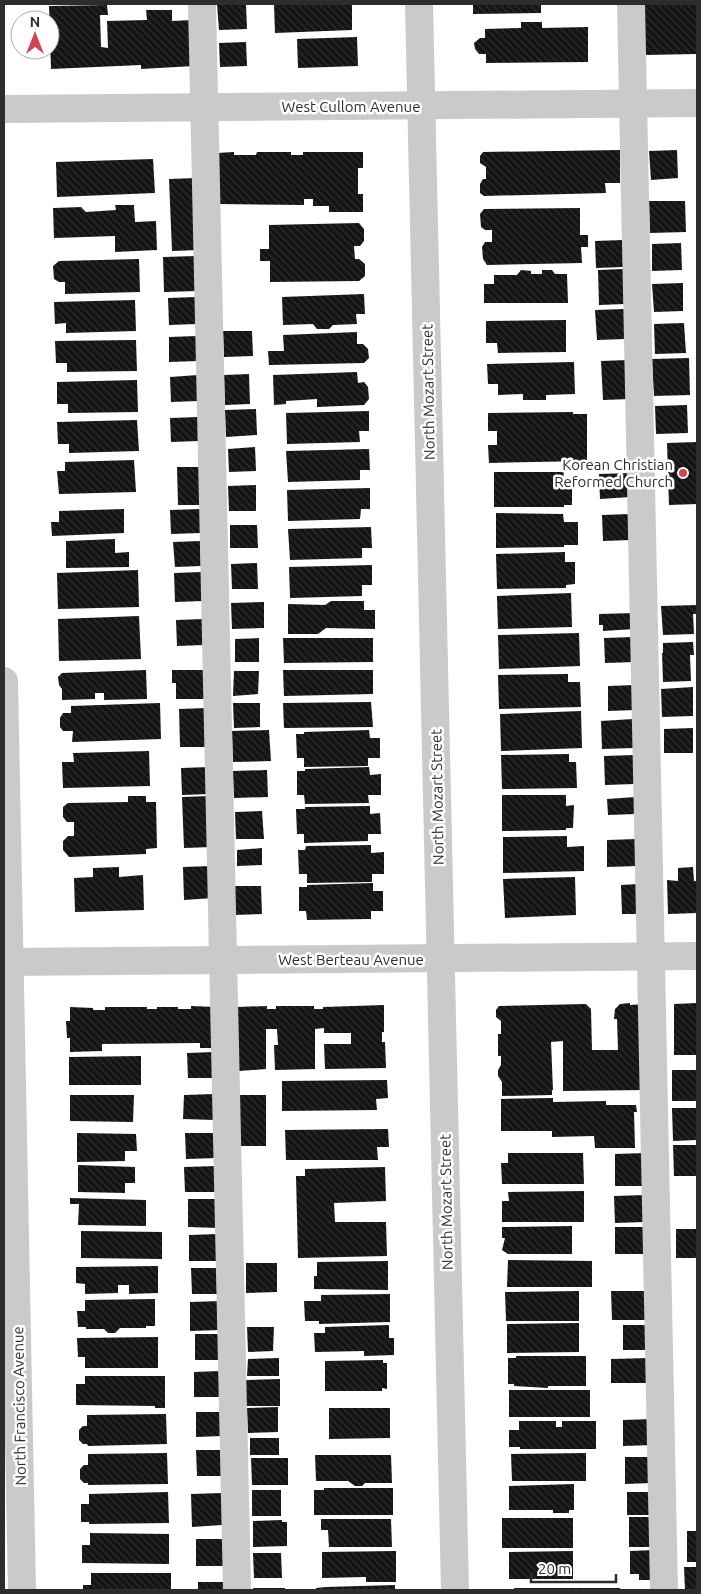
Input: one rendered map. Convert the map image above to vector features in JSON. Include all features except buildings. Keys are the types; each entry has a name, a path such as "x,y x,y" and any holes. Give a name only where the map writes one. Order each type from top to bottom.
{"street":[{"path":"202,4 237,1590"},
{"name":"North Mozart Street","path":"419,4 455,1590"},
{"path":"631,4 664,1590"},
{"name":"West Cullom Avenue","path":"4,109 697,103"},
{"name":"North Francisco Avenue","path":"4,681 7,962 22,1590"},
{"name":"West Berteau Avenue","path":"7,962 697,956"}],"place":[{"name":"Korean Christian Reformed Church","path":"683,473"}]}
